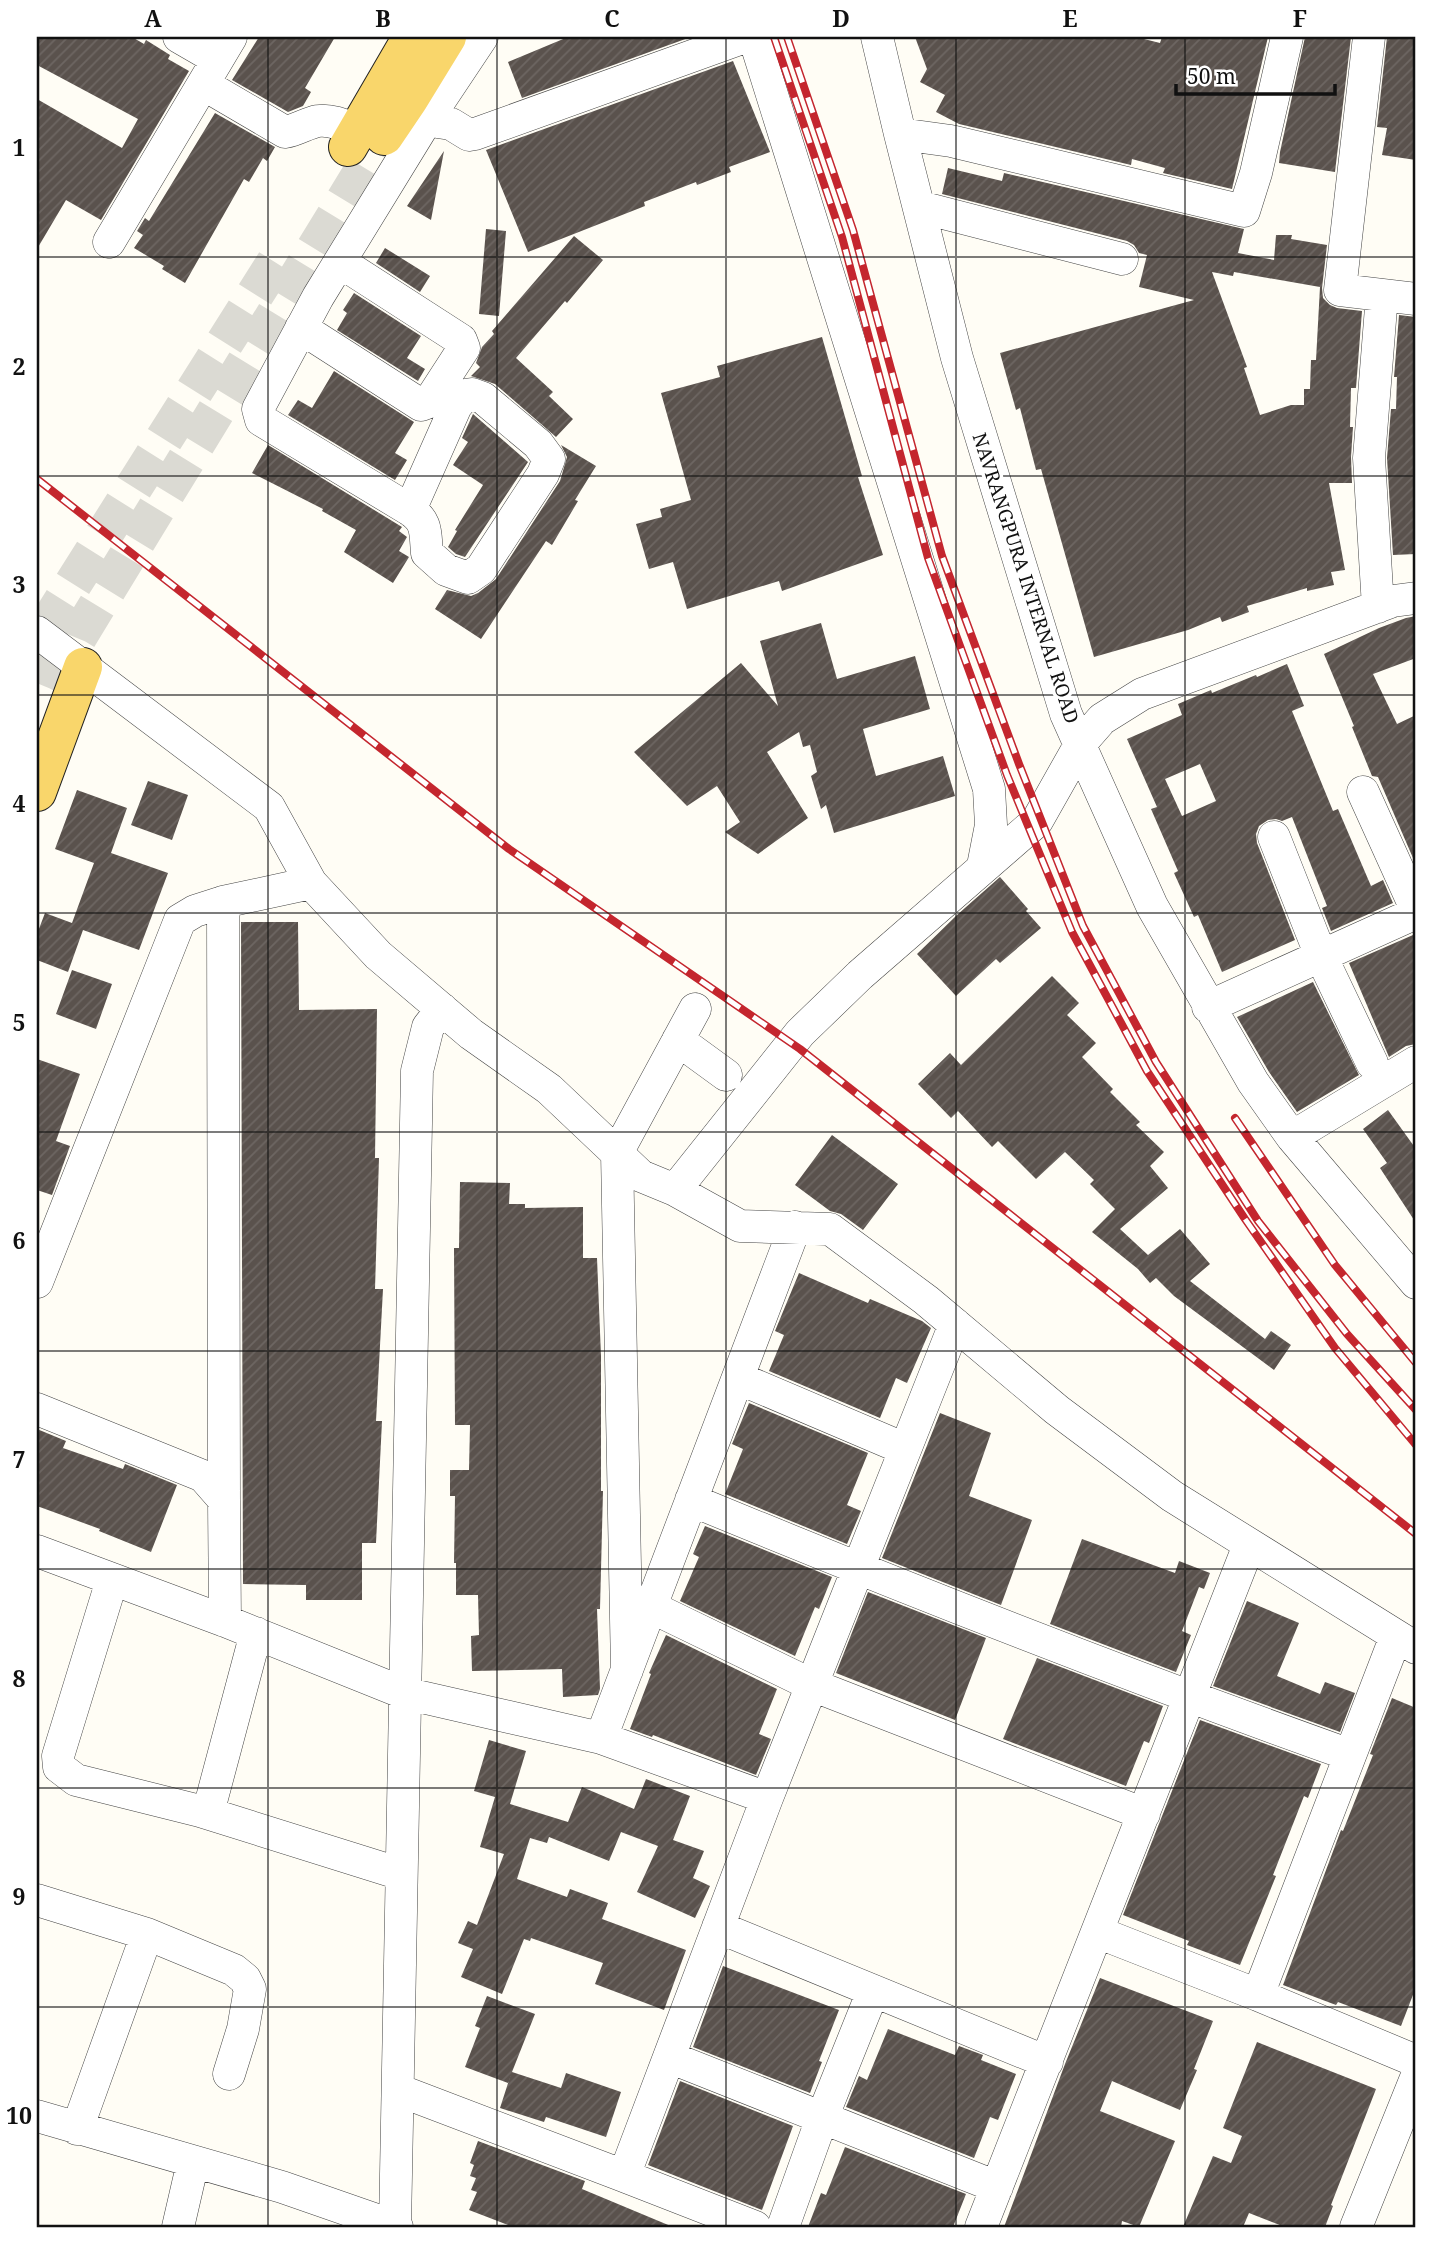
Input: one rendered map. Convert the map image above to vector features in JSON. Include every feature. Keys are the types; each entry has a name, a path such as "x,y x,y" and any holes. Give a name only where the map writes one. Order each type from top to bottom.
{"main road":[{"path":"383,130 412,37"},
{"path":"383,130 447,37"},
{"path":"37,792 83,667"}],"street":[{"path":"179,37 217,60 285,132 320,121 331,121 383,130 450,124 469,135 745,37"},
{"path":"410,510 456,406 464,395 472,394 483,398 538,444 549,459 543,474 481,569 468,578 446,570 426,553 425,525 420,516 410,510 261,419 258,409 340,262 383,130 482,37"},
{"path":"754,37 989,789 991,825 983,866"},
{"name":"NAVRANGPURA INTERNAL ROAD","path":"877,37 957,358 1066,714 1152,906 1253,1082 1292,1136 1416,1283"},
{"path":"900,134 951,141 1244,211 1256,173 1287,37"},
{"path":"1369,37 1349,193 1340,290 1416,299"},
{"path":"109,243 217,60"},
{"path":"920,207 1122,259"},
{"path":"301,328 421,405 429,402 464,348 461,340 340,262"},
{"path":"1378,607 1369,458 1382,295"},
{"path":"675,1190 800,1033 860,975 1037,821 1081,743 1102,719 1142,694 1392,601 1416,598"},
{"path":"37,632 270,807 310,883 378,955 471,1034 549,1089 641,1176 675,1190 740,1226 830,1228 955,1324 1057,1410 1172,1496 1406,1642 1350,1755 1258,1995"},
{"path":"1208,1007 1416,911 1363,792"},
{"path":"1274,837 1321,956 1372,1063"},
{"path":"37,1282 180,920 195,911 223,902 310,883"},
{"path":"223,902 225,1620"},
{"path":"37,2116 282,2188 396,2227 404,1693 418,1071 428,1027 442,1009"},
{"path":"627,1670 617,1153 695,1009"},
{"path":"678,1040 726,1075"},
{"path":"1292,1136 1416,1062"},
{"path":"601,1738 795,1227"},
{"path":"624,2176 767,1798 955,1324"},
{"path":"738,1378 905,1449"},
{"path":"37,1409 204,1476 224,1500"},
{"path":"691,1500 858,1569 1189,1698 1350,1755"},
{"path":"981,2227 1249,1545"},
{"path":"37,1551 225,1620 404,1693 601,1738 767,1798"},
{"path":"112,1580 58,1756 59,1767 76,1780 208,1813 401,1874"},
{"path":"651,1607 812,1685 1144,1814"},
{"path":"208,1813 256,1633"},
{"path":"37,1900 147,1934 234,1970 244,1979 250,1989 243,2029 229,2074"},
{"path":"718,1927 1047,2062"},
{"path":"1097,1932 1416,2061"},
{"path":"77,2129 147,1934"},
{"path":"783,2227 822,2118 873,1991"},
{"path":"669,2057 997,2188"},
{"path":"1356,2227 1408,2127 1416,2078"},
{"path":"398,2090 755,2227"},
{"path":"178,2227 193,2162"}],"building":[{"path":"37,37 132,37 144,44 146,40 170,55 168,59 189,71 101,220 66,200 37,249 37,99 122,148 138,119 37,65"},
{"path":"259,37 335,37 305,88 311,92 303,106 288,112 232,80"},
{"path":"568,37 691,37 522,98 508,62"},
{"path":"915,37 1136,37 1160,43 1162,37 1268,37 1232,189 1163,173 1165,168 1132,159 1131,165 959,124 936,112 945,95 920,82 927,69"},
{"path":"1305,37 1351,37 1335,172 1279,163"},
{"path":"1387,37 1416,37 1416,160 1382,155 1387,128 1377,127"},
{"path":"733,61 770,152 729,167 731,172 644,202 645,206 528,252 486,150"},
{"path":"215,113 275,147 267,161 263,158 249,182 244,179 185,283 162,269 164,266 134,248 143,235 137,231 145,218 149,221"},
{"path":"444,151 431,220 407,206"},
{"path":"948,168 1002,181 1004,173 1244,229 1238,253 1274,260 1276,235 1292,235 1291,239 1327,245 1323,298 1337,308 1362,311 1356,388 1351,388 1352,483 1329,483 1345,570 1331,572 1334,585 1307,591 1307,588 1247,606 1249,612 1222,622 1220,617 1188,630 1094,657 1041,469 1036,470 1020,408 1016,410 1000,353 1194,300 1139,287 1147,255 1139,253 1134,245 1127,241 942,194","holes":["1212,272 1233,276 1234,272 1320,287 1316,360 1311,360 1310,389 1304,389 1304,405 1291,405 1260,415 1244,368 1247,367"]},
{"path":"486,229 506,231 499,316 479,314"},
{"path":"574,236 603,260 516,358 553,392 549,396 573,419 556,437 495,384 471,376 480,367 476,363 482,347 494,334 492,331"},
{"path":"385,248 430,276 420,292 376,263"},
{"path":"354,293 421,336 407,358 425,369 418,381 337,330 347,313 343,310"},
{"path":"1399,315 1416,317 1416,554 1393,555 1387,458 1391,409 1396,409 1397,377 1394,377"},
{"path":"822,337 862,476 858,477 883,555 782,591 779,581 687,609 673,562 649,569 636,524 662,517 660,509 691,500 661,393 720,377 717,366"},
{"path":"334,371 414,422 395,453 407,460 395,480 288,415 298,400 312,408"},
{"path":"473,414 528,462 465,557 448,547 457,531 455,530 483,485 453,465 468,442 462,438"},
{"path":"268,445 402,527 399,531 407,537 399,551 409,557 393,583 344,552 356,530 322,511 323,509 252,473"},
{"path":"561,445 596,466 552,545 546,541 481,639 435,609 447,590 471,596 496,579 560,481 567,457"},
{"path":"1416,616 1416,658 1373,674 1397,724 1416,715 1416,865 1378,777 1372,776 1324,654 1379,628"},
{"path":"821,623 837,679 915,656 930,709 863,729 876,776 943,756 955,796 834,833 826,805 821,809 811,776 817,772 810,745 803,747 799,732 767,752 808,818 758,854 725,832 740,822 717,786 687,806 634,752 741,663 778,706 760,641"},
{"path":"1287,664 1304,706 1292,711 1333,811 1338,809 1371,886 1383,880 1393,903 1331,931 1322,908 1327,906 1292,817 1282,821 1268,820 1259,826 1257,843 1295,940 1222,972 1198,915 1194,917 1174,873 1178,871 1151,809 1157,807 1127,739 1182,715 1178,704 1211,690 1212,693 1256,675 1257,677","holes":["1200,764 1216,801 1182,816 1165,779"]},
{"path":"148,781 188,795 172,840 131,825"},
{"path":"77,790 127,808 111,853 168,873 139,950 83,930 68,972 37,960 37,934 45,913 72,923 94,863 55,849"},
{"path":"1000,877 1041,928 1000,963 996,959 956,996 917,954"},
{"path":"241,922 298,922 299,1010 377,1009 375,1158 379,1158 375,1289 383,1289 376,1421 382,1421 376,1543 362,1543 362,1600 306,1600 306,1585 243,1584"},
{"path":"1413,935 1416,942 1416,1044 1406,1046 1389,1057 1349,963"},
{"path":"72,970 112,984 96,1029 56,1014"},
{"path":"1052,976 1079,1003 1067,1015 1096,1043 1082,1057 1113,1089 1110,1092 1140,1122 1136,1125 1164,1152 1150,1166 1168,1188 1120,1229 1148,1255 1180,1229 1210,1264 1190,1281 1265,1339 1271,1331 1291,1345 1274,1370 1174,1296 1156,1278 1150,1283 1138,1269 1092,1232 1115,1209 1090,1184 1094,1180 1065,1152 1036,1179 998,1141 992,1147 958,1111 951,1118 918,1084 950,1053 961,1065"},
{"path":"1313,982 1359,1075 1297,1112 1269,1072 1237,1017"},
{"path":"37,1059 80,1074 56,1141 70,1146 52,1195 37,1190"},
{"path":"1388,1110 1416,1149 1416,1223 1380,1168 1387,1163 1363,1129"},
{"path":"832,1135 898,1184 863,1230 841,1214 830,1211 795,1185"},
{"path":"460,1182 510,1183 509,1204 525,1204 525,1208 583,1207 583,1258 597,1258 603,1491 600,1609 597,1609 598,1695 563,1697 562,1669 472,1671 471,1636 479,1635 478,1595 456,1595 455,1496 450,1496 450,1470 469,1470 470,1425 455,1425 454,1248 459,1248"},
{"path":"799,1273 868,1303 870,1299 922,1321 931,1328 907,1383 896,1378 880,1418 769,1371 784,1335 775,1331"},
{"path":"749,1403 868,1453 847,1505 861,1511 847,1544 725,1494 743,1449 732,1444"},
{"path":"940,1413 991,1433 969,1496 1032,1520 1001,1605 882,1558"},
{"path":"37,1429 66,1441 63,1448 123,1469 125,1464 177,1485 151,1552 99,1531 100,1529 37,1506"},
{"path":"705,1526 832,1577 819,1609 815,1607 795,1656 680,1601 699,1557 693,1554"},
{"path":"1082,1539 1175,1573 1179,1561 1210,1573 1204,1589 1199,1587 1182,1631 1191,1635 1176,1672 1050,1624"},
{"path":"868,1592 986,1638 955,1720 836,1673"},
{"path":"1247,1601 1299,1623 1277,1676 1320,1694 1325,1682 1355,1693 1340,1732 1213,1686"},
{"path":"666,1635 777,1689 759,1734 771,1739 756,1775 653,1735 652,1737 630,1729 651,1674 649,1673"},
{"path":"1037,1658 1163,1706 1149,1743 1144,1741 1126,1786 1003,1739"},
{"path":"1392,1698 1416,1708 1416,1987 1401,2026 1283,1985 1341,1830 1343,1831 1373,1755 1370,1754"},
{"path":"1200,1720 1321,1764 1308,1798 1304,1796 1273,1875 1276,1876 1240,1965 1187,1945 1189,1941 1123,1915"},
{"path":"489,1740 526,1751 510,1804 568,1822 582,1787 634,1809 646,1779 690,1796 673,1840 704,1851 693,1878 710,1886 695,1918 637,1892 658,1846 621,1832 609,1861 549,1837 547,1843 530,1838 517,1879 567,1897 570,1889 608,1903 602,1919 686,1950 664,2010 595,1984 603,1963 531,1938 530,1941 524,1939 502,1994 461,1977 473,1949 458,1943 468,1921 477,1925 504,1854 480,1847 495,1797 474,1791"},
{"path":"723,1966 839,2010 810,2093 693,2047"},
{"path":"1100,1978 1213,2021 1180,2110 1112,2081 1100,2111 1175,2141 1139,2227 1122,2221 1121,2227 1004,2227 1065,2064"},
{"path":"487,1996 535,2014 512,2072 561,2088 566,2073 621,2092 606,2137 546,2117 544,2122 500,2108 511,2074 508,2083 465,2067 480,2028 475,2026"},
{"path":"888,2029 955,2055 959,2046 983,2055 981,2060 1016,2074 998,2120 990,2117 974,2158 846,2107 859,2076 867,2080"},
{"path":"1257,2042 1376,2089 1325,2227 1285,2227 1249,2213 1243,2227 1183,2227 1213,2156 1231,2163 1242,2136 1223,2128"},
{"path":"680,2081 793,2126 762,2210 648,2165"},
{"path":"478,2141 585,2181 582,2189 673,2227 513,2227 469,2210 477,2192 471,2190 476,2178 470,2176 474,2165 470,2163"},
{"path":"845,2147 966,2194 953,2227 808,2227 821,2193 826,2195"}],"tunnel":[{"path":"56,691 78,637 384,136"},
{"path":"63,674 37,660 56,611 283,250"}],"railway":[{"path":"774,37 842,237 928,558 1007,775 1072,932 1147,1071 1245,1219 1335,1348 1416,1445"},
{"path":"787,37 853,230 942,556 1019,764 1083,926 1156,1062 1258,1221 1347,1334 1416,1410"},
{"path":"37,479 509,849 800,1049 1416,1534"},
{"path":"1235,1118 1335,1265 1416,1363"}]}
